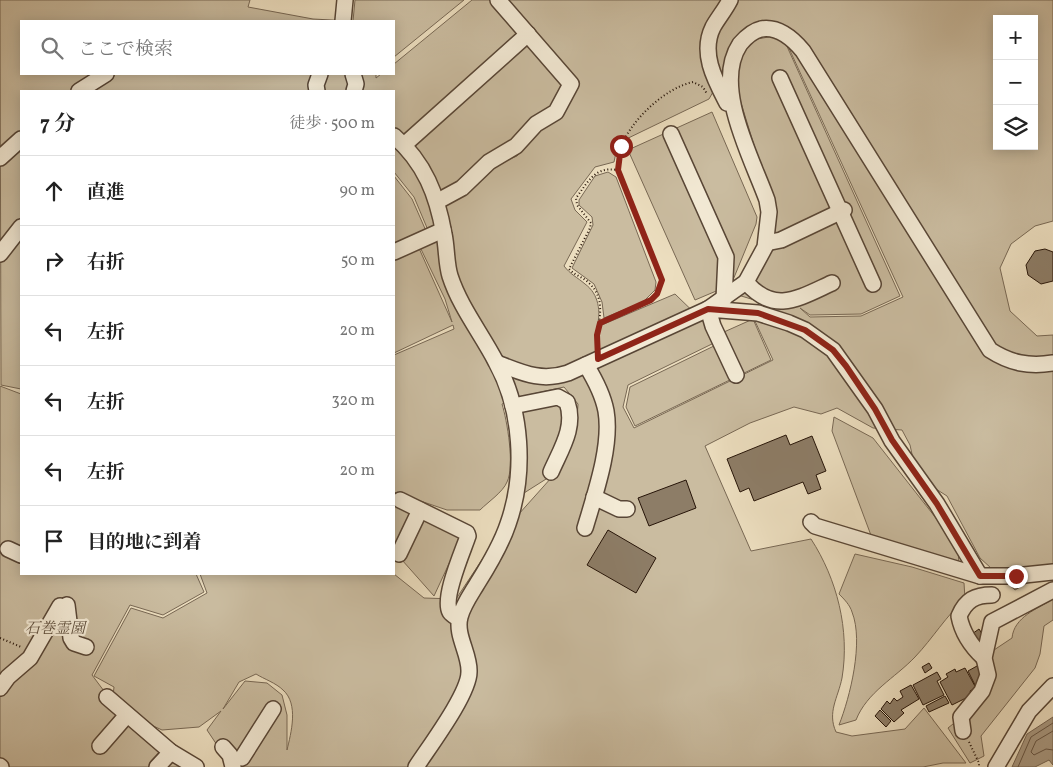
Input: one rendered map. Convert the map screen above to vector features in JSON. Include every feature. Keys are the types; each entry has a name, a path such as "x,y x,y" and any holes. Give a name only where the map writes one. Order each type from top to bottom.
{"street":[{"path":"343,20 345,0"},
{"path":"438,201 462,188 489,162 516,146 536,124 556,112 570,89 571,84 498,0"},
{"path":"730,0 713,27 708,48 712,72 736,117"},
{"path":"497,364 530,376 552,378 592,362 708,309 746,282 760,260 766,243 769,212 767,200 736,117 729,86 730,71 732,59 746,36 755,31 774,30 795,41 990,350 1001,357 1018,363 1034,366 1053,363"},
{"path":"416,767 468,683 469,660 462,639 459,619 465,604 497,552 509,523 516,492 519,462 511,394 497,364 458,295 450,274 438,201 416,159 399,140 528,34"},
{"path":"81,90 104,75"},
{"path":"318,90 316,85 320,75"},
{"path":"353,75 356,84 354,90"},
{"path":"780,78 842,211 873,284"},
{"path":"671,134 726,256 724,299"},
{"path":"0,158 20,140"},
{"path":"766,243 781,240 842,211"},
{"path":"0,254 20,228"},
{"path":"395,252 443,230"},
{"path":"746,282 756,294 775,302 793,300 832,283"},
{"path":"708,309 713,326 736,375"},
{"path":"708,309 758,313 789,323 805,330 833,350 875,409 892,440 937,504 980,576"},
{"path":"585,528 594,497 607,430 606,410 595,380 592,362"},
{"path":"513,406 558,397 567,402 571,414 571,427 551,472"},
{"path":"594,497 619,509 627,509"},
{"path":"400,500 468,533 448,600 450,613 459,619"},
{"path":"399,554 420,510"},
{"path":"810,522 815,526 980,576 1016,576 1053,572"},
{"path":"963,731 960,717 982,691 988,675 984,658 992,622 1053,590"},
{"path":"984,658 976,651 961,626 958,616 966,602 972,598 992,595"},
{"path":"0,688 8,677 30,658 63,605 74,644 86,647"},
{"path":"996,767 1029,710 1053,686"},
{"path":"107,698 171,752 196,767"},
{"path":"236,758 273,709"},
{"path":"100,746 127,715"},
{"path":"156,767 171,752"}],"path":[{"path":"600,323 651,300 657,294 662,280 618,170 621,146 635,123 676,88 693,82 702,87 710,98"},
{"path":"592,362 600,323 600,301 589,283 569,269 591,223 577,205 576,198 594,173 602,169 618,170"},
{"path":"0,638 33,652"},
{"path":"963,731 980,763 979,767"}],"green space":[{"path":"0,0 250,0 248,7 313,19 332,20 20,20 20,75 376,75 376,78 380,75 395,75 395,63 472,0 501,0 574,83 495,165 517,156 541,128 560,115 579,84 507,0 1053,0 1053,221 1035,226 1011,244 1000,268 1010,311 1037,336 1053,335 1053,568 1015,590 980,558 947,496 917,477 910,445 902,430 873,428 837,408 821,414 794,407 750,423 705,446 751,551 811,539 828,571 843,623 844,642 842,678 833,711 836,732 852,736 905,729 924,708 966,763 943,763 923,767 237,767 219,748 207,730 221,711 199,727 162,730 149,724 113,696 114,687 94,676 131,608 163,618 207,593 200,575 395,575 424,598 456,599 493,543 560,468 577,420 578,404 564,387 519,397 502,404 509,443 509,475 502,489 480,510 447,510 395,492 395,355 454,329 453,325 395,353 395,177 412,199 430,240 418,246 452,322 445,299 420,247 433,242 414,197 395,173 395,90 20,90 20,389 1,385","holes":["786,29 787,44 903,297 861,316 810,317 800,308 810,315 861,314 900,296 785,42 774,36 752,40 742,53 734,80 761,168 767,253 738,295 774,306 754,319 773,360 634,428 623,407 628,385 716,342 707,325 675,294 597,327 599,309 596,298 590,288 564,266 587,222 575,210 571,199 595,167 614,162 618,143 709,99 722,76 727,53 739,34","256,674 277,685 288,696 291,703 292,719 287,750 287,715 282,695 267,683 245,681 223,709 239,682"]},
{"path":"355,0 464,0 395,56 395,20 353,20"},
{"path":"712,112 757,217 756,224 733,280 721,289 695,300 628,150"},
{"path":"608,172 616,177 656,282 655,290 643,302 604,318 602,302 594,284 572,268 593,225 592,217 579,205 579,200 595,176"},
{"path":"753,319 771,360 635,426 626,407 630,387 718,344 715,336"},
{"name":"石巻霊園","path":"0,386 20,394 20,575 196,575 204,592 163,615 130,605 92,675 107,695 202,767 0,767"},
{"path":"521,400 572,401 554,474 524,493 526,463"},
{"path":"834,417 873,438 939,522 948,538 958,546 959,566 872,538 832,431"},
{"path":"395,497 465,529 434,596 395,552"},
{"path":"855,554 912,567 964,583 965,599 915,657 874,693 856,720 839,725 851,685 857,638 851,609 839,594"},
{"path":"1053,599 1053,620 1044,626 1040,654 1035,668 981,736 984,756 970,763 948,728 974,707 988,654 1012,638 1017,624 1027,614"}],"water":[{"path":"1053,717 1053,765 1049,760 1035,767 1012,767 1027,734"}],"building":[{"path":"1045,249 1053,252 1053,281 1041,284 1028,275 1026,265 1035,251"},
{"path":"786,435 790,445 812,436 826,471 816,475 821,489 808,494 803,482 754,501 749,488 740,492 727,459"},
{"path":"686,480 696,508 649,526 638,498"},
{"path":"608,530 656,558 636,593 587,565"},
{"path":"979,629 984,637 977,642 972,634"},
{"path":"929,663 932,668 925,673 922,667"},
{"path":"977,666 982,675 980,682 975,685 968,671"},
{"path":"965,668 976,688 970,691 972,695 952,705 940,682 948,677 946,674 955,669 956,672"},
{"path":"937,672 941,679 937,681 944,695 923,705 913,685"},
{"path":"911,685 919,699 901,710 904,713 894,722 881,709 887,701 890,704 894,698 897,701 903,697 900,691"},
{"path":"945,696 949,703 929,712 926,706"},
{"path":"880,710 891,721 886,727 875,716"}],"route":[{"path":"621,146 618,170 662,280 657,294 651,300 600,323 597,335 598,359 708,309 758,313 805,330 833,350 846,366 875,409 892,440 937,504 980,576 1016,576"}]}
